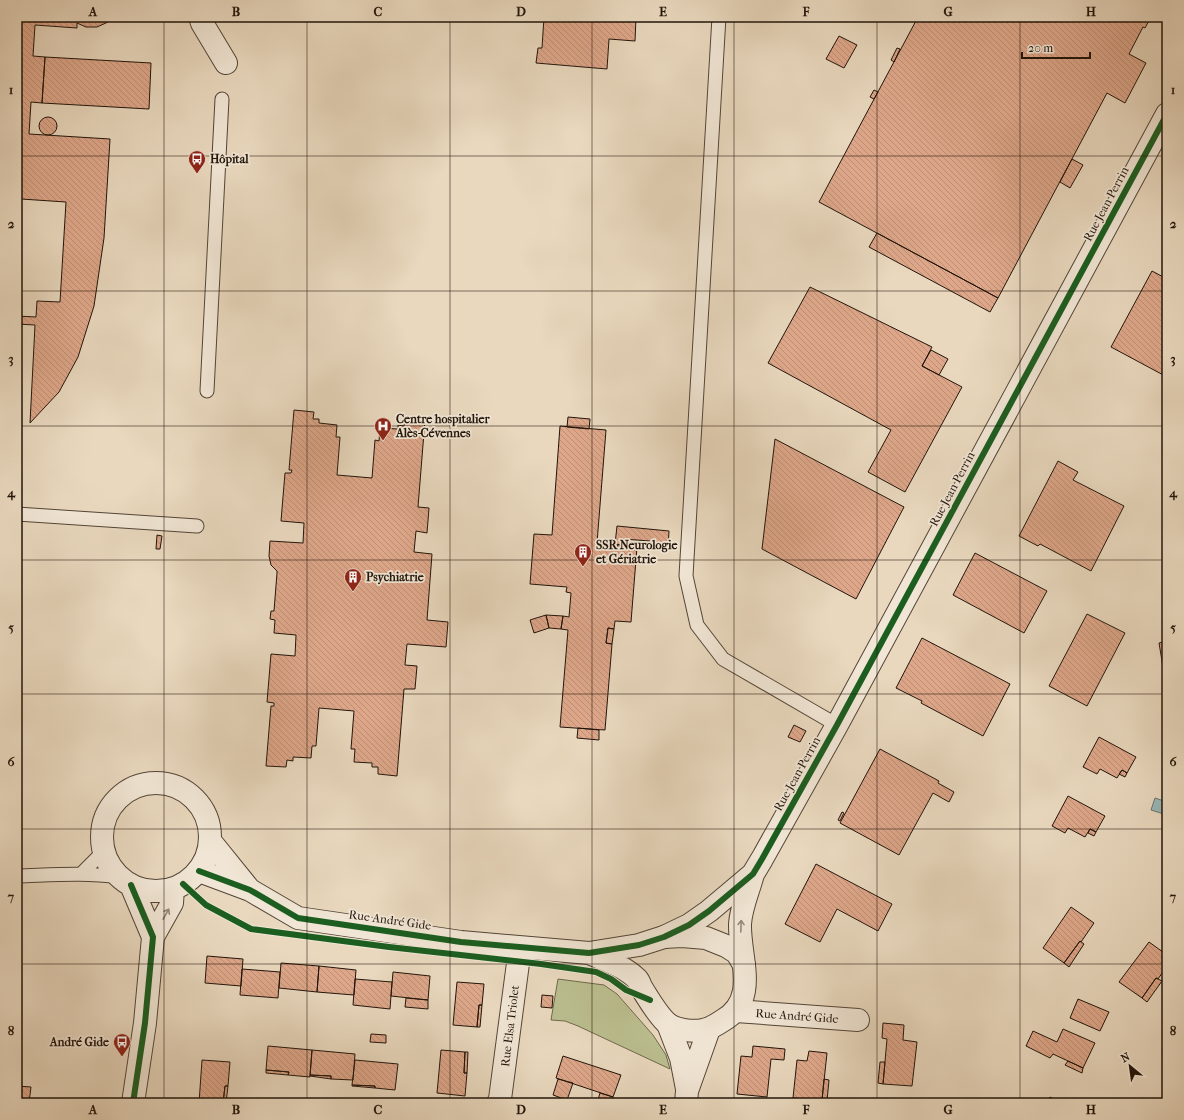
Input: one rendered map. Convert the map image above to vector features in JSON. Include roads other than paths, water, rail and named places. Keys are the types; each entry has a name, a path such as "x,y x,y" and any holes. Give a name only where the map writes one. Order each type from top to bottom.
{"street":[{"path":"200,17 202,23 226,63"},
{"name":"Rue Jean Perrin","path":"753,874 837,725 1167,114"},
{"path":"125,881 145,890 159,891 173,889 183,884 192,878 198,871 207,858 210,842 210,824 203,808 190,794 175,786 158,782 141,784 126,791 114,803 105,818 102,834 104,851 110,865 125,881 153,937"},
{"name":"Rue André Gide","path":"210,842 250,890"},
{"name":"Rue André Gide","path":"198,871 250,890 298,918 460,942 520,948 589,952"},
{"path":"589,952 639,945 664,937 689,925 753,874"},
{"path":"668,1024 682,1029 695,1031 709,1029 728,1018 741,1004 745,982 740,923 753,874"},
{"path":"133,1103 145,1023 153,937 172,903 173,889"},
{"path":"664,937 682,936 706,938 726,946 737,954 744,965"},
{"name":"Rue Elsa Triolet","path":"498,1103 500,1099 520,948"},
{"path":"589,952 624,968 638,980 657,1012 668,1024 681,1058 687,1097"},
{"name":"Rue André Gide","path":"736,1011 858,1020"},
{"path":"687,1097 709,1029"}],"lane":[{"path":"718,17 686,576 697,625 723,659 837,725"},
{"path":"207,391 222,99"},
{"path":"17,514 197,526"},
{"path":"81,874 104,851"},
{"path":"17,876 100,874 125,881"}],"water":[{"path":"1155,798 1167,802 1167,815 1151,810"}],"place":[{"name":"Hôpital","path":"197,174"},
{"name":"Centre hospitalier Alès-Cévennes","path":"383,441"},
{"name":"SSR Neurologie et Gériatrie","path":"583,567"},
{"name":"Psychiatrie","path":"353,592"},
{"name":"André Gide","path":"122,1057"}]}
